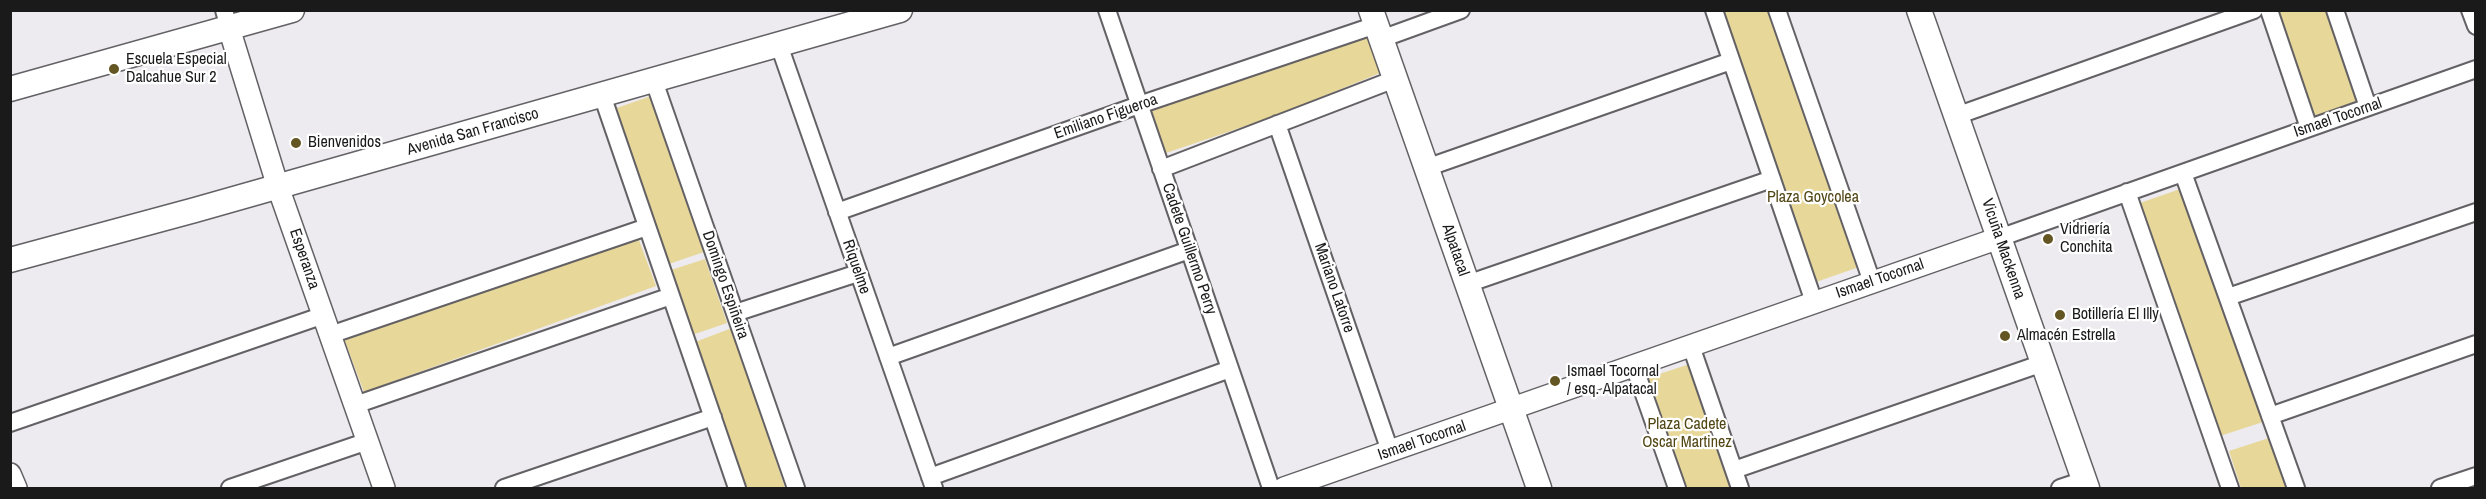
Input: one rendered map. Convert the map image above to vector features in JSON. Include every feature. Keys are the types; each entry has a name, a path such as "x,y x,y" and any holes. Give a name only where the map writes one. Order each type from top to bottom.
{"main road":[{"path":"10,89 226,19 292,10"},
{"name":"Avenida San Francisco","path":"10,260 278,187 900,10"},
{"name":"Vicuña Mackenna","path":"1919,10 2086,484"},
{"name":"Alpatacal","path":"1376,25 1539,489"}],"street":[{"name":"Cadete Guillermo Perry","path":"1107,10 1271,489"},
{"name":"Emiliano Figueroa","path":"837,212 1139,105 1376,25 1461,10"},
{"path":"1714,10 1814,302"},
{"path":"1777,10 1872,282"},
{"path":"1956,116 2254,10"},
{"path":"2269,10 2309,128"},
{"path":"2335,10 2368,107"},
{"path":"2470,10 2475,26"},
{"name":"Esperanza","path":"226,19 278,187 384,489"},
{"name":"Riquelme","path":"778,45 932,483"},
{"path":"1426,168 1731,61"},
{"name":"Ismael Tocornal","path":"1284,489 2475,69"},
{"path":"1161,169 1395,79"},
{"name":"Domingo Espiñeira","path":"654,81 796,489"},
{"path":"602,95 737,489"},
{"name":"Mariano Latorre","path":"1277,124 1390,452"},
{"path":"2183,172 2296,489"},
{"path":"1467,284 1772,180"},
{"path":"2127,192 2230,489"},
{"path":"2228,297 2475,212"},
{"path":"10,423 647,227"},
{"path":"888,357 1189,250"},
{"path":"735,313 858,273"},
{"path":"355,405 671,296"},
{"path":"2270,416 2475,344"},
{"path":"1691,346 1740,489"},
{"path":"1734,470 2043,363"},
{"path":"1634,366 1677,489"},
{"path":"932,483 1230,369"},
{"path":"504,489 713,417"},
{"path":"238,487 368,441"},
{"path":"10,474 16,489"},
{"path":"2440,489 2475,476"},
{"path":"2060,489 2086,484"}],"green space":[{"name":"Plaza Goycolea","path":"1724,11 1775,11 1862,266 1816,282"},
{"path":"2273,11 2329,11 2359,100 2311,118"},
{"path":"1368,35 1380,73 1275,116 1166,153 1150,111"},
{"path":"651,96 704,252 663,266 611,110"},
{"path":"2183,188 2263,422 2220,436 2140,203"},
{"path":"636,232 656,286 364,392 344,339"},
{"path":"705,259 727,323 689,336 668,271"},
{"path":"732,328 785,488 741,488 690,344"},
{"name":"Plaza Cadete Oscar Martinez","path":"1690,364 1734,488 1679,488 1641,380"},
{"path":"2269,438 2286,488 2241,488 2229,451"}],"place":[{"name":"Escuela Especial Dalcahue Sur 2","path":"114,69"},
{"name":"Bienvenidos","path":"296,143"},
{"name":"Vidriería Conchita","path":"2048,239"},
{"name":"Botillería El Illy","path":"2060,315"},
{"name":"Almacén Estrella","path":"2005,336"},
{"name":"Ismael Tocornal / esq. Alpatacal","path":"1555,381"}]}
